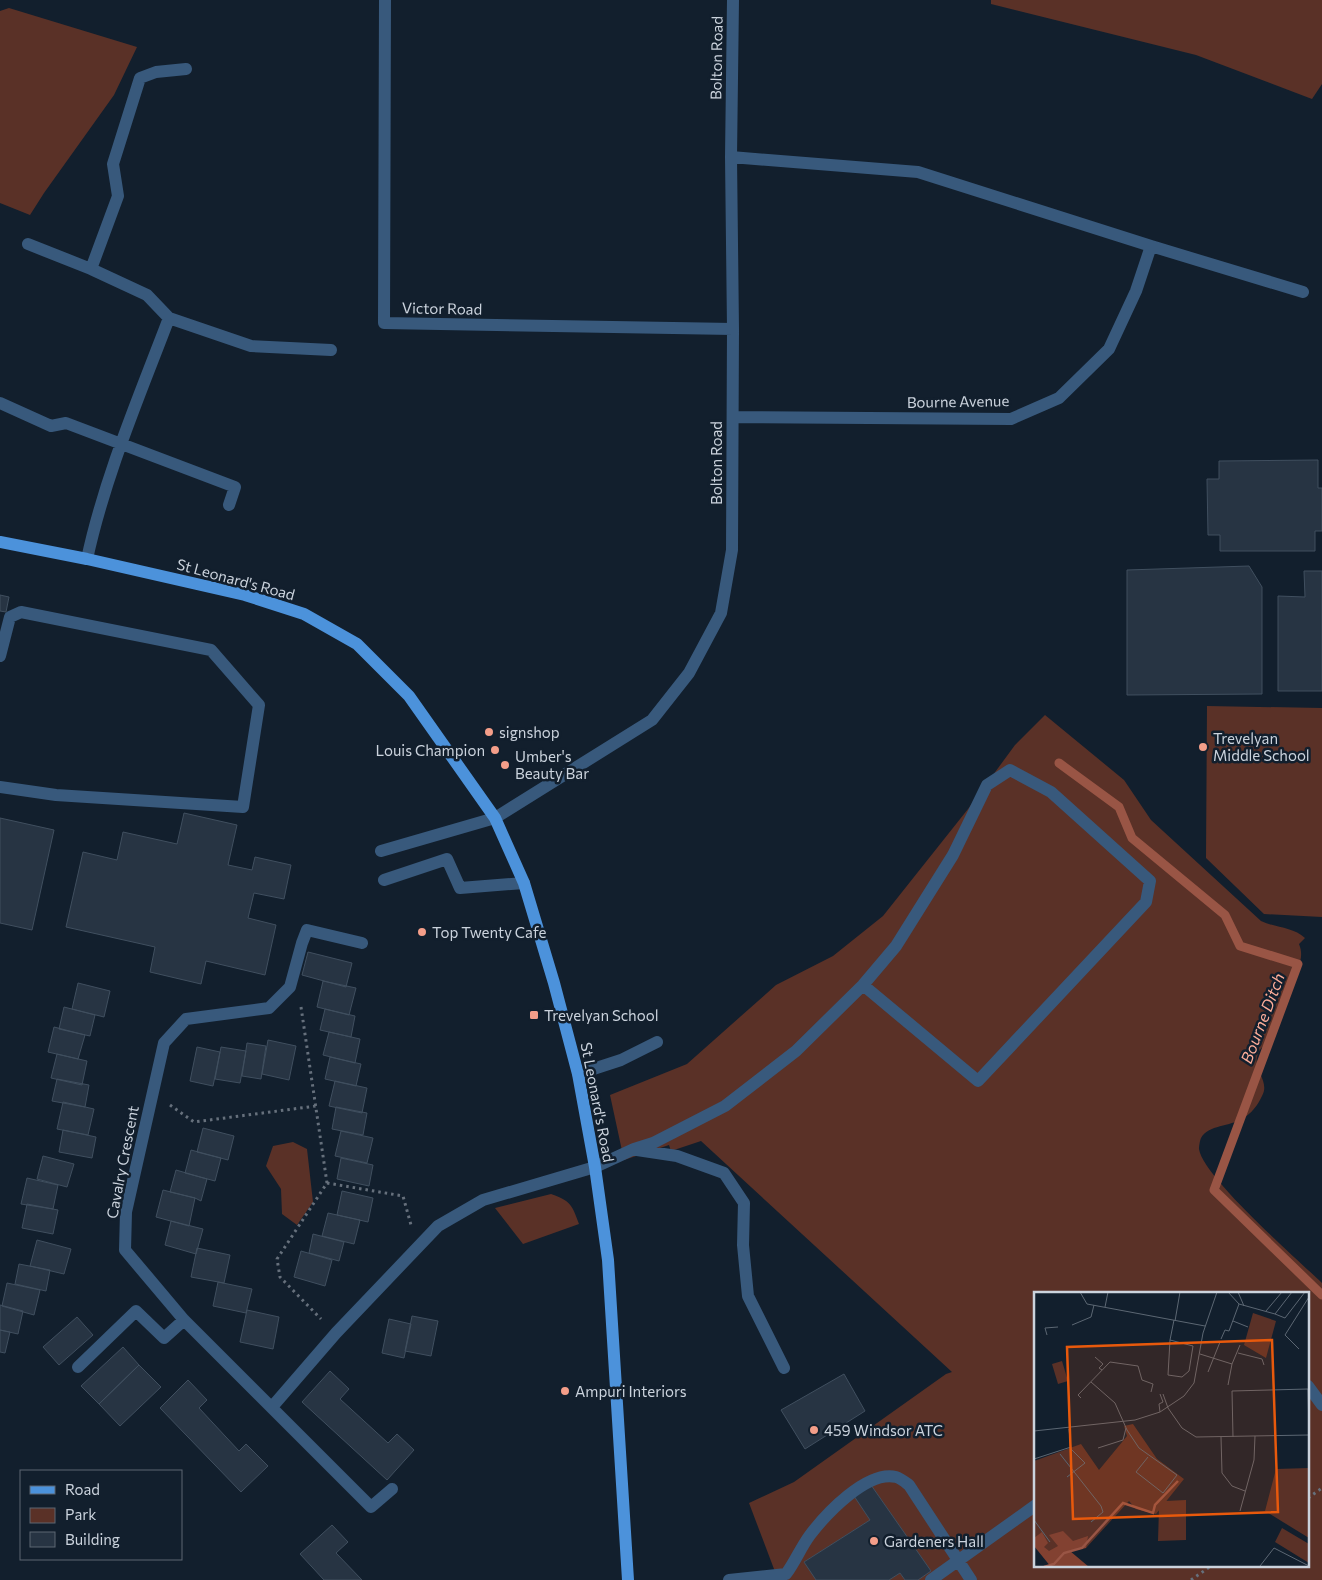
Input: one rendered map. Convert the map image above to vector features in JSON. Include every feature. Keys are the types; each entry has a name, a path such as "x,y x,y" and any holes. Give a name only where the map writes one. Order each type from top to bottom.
{"main road":[{"name":"St Leonard's Road","path":"0,542 87,559 245,595 304,614 357,644 409,696 495,818 524,883 554,983 578,1074 595,1167 608,1260 628,1580"}],"street":[{"name":"Victor Road","path":"385,0 384,323 734,329"},
{"name":"Bolton Road","path":"381,851 495,818 652,720 689,673 721,613 732,550 734,329 731,157 733,0"},
{"path":"91,269 118,196 112,164 140,78 156,72 186,69"},
{"path":"731,157 918,172 1303,292"},
{"path":"28,244 91,269 147,295 168,318 251,346 331,350"},
{"name":"Bourne Avenue","path":"733,416 1011,419 1058,398 1109,349 1136,291 1151,246"},
{"path":"87,559 95,523 168,318"},
{"path":"0,403 51,426 66,423 235,487 229,505"},
{"path":"0,656 10,617 21,612 211,650 259,705 242,807 56,795 0,787"},
{"path":"272,1407 336,1333 438,1226 483,1200 595,1167 634,1149 653,1143 725,1106 796,1051 864,985 896,946 953,855 986,785 1010,770 1051,792 1150,881 1146,902 978,1080 864,985"},
{"path":"384,880 447,859 460,888 524,883"},
{"path":"290,987 307,930 362,943"},
{"name":"Cavalry Crescent","path":"290,987 269,1008 186,1019 164,1043 126,1212 125,1250 184,1320 371,1507 392,1489"},
{"path":"578,1074 621,1060 657,1042"},
{"path":"634,1149 677,1156 724,1173 744,1203 744,1245 748,1296 784,1368"},
{"path":"78,1367 136,1311 164,1338 184,1320"},
{"path":"1310,1389 1322,1405"},
{"path":"729,1580 787,1577 809,1536 846,1496 869,1482 884,1476 897,1477 909,1485 971,1580"},
{"path":"932,1580 1034,1506"}],"path":[{"path":"290,987 300,1000 327,1183 277,1258 280,1277 336,1333"},
{"path":"153,1093 194,1122 316,1106"},
{"path":"327,1183 403,1196 412,1228"},
{"path":"1310,1497 1322,1488"},
{"path":"1191,1580 1208,1568"}],"green space":[{"path":"991,0 1322,0 1322,84 1312,99 1196,55 991,4"},
{"path":"9,8 137,47 114,95 30,215 0,203 0,11"},
{"path":"1207,706 1322,708 1322,917 1264,914 1206,858"},
{"path":"1045,715 1124,780 1151,820 1261,921 1290,930 1305,938 1299,944 1301,959 1299,966 1284,992 1270,1039 1257,1057 1264,1086 1260,1099 1251,1112 1242,1119 1214,1128 1204,1134 1199,1149 1204,1162 1233,1198 1322,1283 1322,1580 781,1580 774,1569 749,1503 794,1482 946,1374 952,1372 701,1141 671,1151 669,1145 624,1160 610,1095 687,1064 776,985 833,956 883,916 968,809 1015,745"},
{"path":"293,1142 307,1149 313,1202 297,1225 282,1214 281,1189 266,1166 273,1146"},
{"path":"551,1194 570,1204 579,1224 523,1244 495,1208"}],"building":[{"path":"1318,460 1318,488 1322,488 1322,531 1315,531 1315,551 1220,551 1220,535 1208,535 1207,479 1219,479 1219,461"},
{"path":"1249,566 1262,587 1262,694 1127,695 1127,570"},
{"path":"1304,571 1322,571 1322,691 1278,691 1278,596 1305,597"},
{"path":"0,595 9,597 6,612 0,611"},
{"path":"184,813 237,825 228,865 252,870 255,857 291,865 284,899 254,893 248,918 276,925 265,975 206,961 201,984 150,972 155,947 66,927 83,852 117,860 123,832 177,844"},
{"path":"0,818 54,830 32,930 0,923"},
{"path":"308,952 352,963 346,987 302,975"},
{"path":"323,981 356,988 349,1015 317,1007"},
{"path":"78,983 110,991 104,1017 72,1009"},
{"path":"64,1007 95,1015 90,1036 59,1029"},
{"path":"325,1009 355,1016 351,1037 320,1030"},
{"path":"54,1027 85,1035 78,1059 48,1052"},
{"path":"329,1032 360,1039 355,1063 323,1055"},
{"path":"268,1040 296,1046 289,1080 262,1074"},
{"path":"247,1043 266,1046 261,1079 242,1076"},
{"path":"197,1047 220,1052 213,1086 190,1081"},
{"path":"221,1047 246,1051 240,1083 215,1079"},
{"path":"57,1054 87,1061 82,1085 51,1078"},
{"path":"330,1057 361,1064 356,1086 325,1079"},
{"path":"57,1079 89,1085 85,1107 52,1101"},
{"path":"335,1081 367,1088 362,1113 329,1106"},
{"path":"63,1102 94,1109 88,1135 57,1129"},
{"path":"336,1107 367,1113 363,1135 332,1129"},
{"path":"203,1128 234,1136 228,1160 197,1152"},
{"path":"63,1130 96,1137 92,1158 59,1152"},
{"path":"341,1131 373,1138 367,1163 335,1156"},
{"path":"191,1150 221,1158 215,1181 185,1173"},
{"path":"43,1156 74,1164 67,1187 37,1179"},
{"path":"341,1158 373,1165 369,1186 337,1179"},
{"path":"176,1170 207,1179 201,1201 170,1192"},
{"path":"27,1178 58,1185 53,1209 21,1204"},
{"path":"163,1190 195,1198 189,1226 156,1217"},
{"path":"342,1191 373,1198 368,1222 337,1215"},
{"path":"27,1204 58,1210 53,1234 22,1228"},
{"path":"328,1213 360,1220 354,1244 322,1236"},
{"path":"171,1221 203,1229 196,1254 165,1245"},
{"path":"313,1234 344,1242 339,1261 309,1253"},
{"path":"37,1240 71,1249 64,1274 30,1266"},
{"path":"197,1248 230,1255 224,1283 191,1277"},
{"path":"301,1251 332,1260 325,1286 294,1277"},
{"path":"19,1264 50,1270 46,1291 15,1284"},
{"path":"218,1282 252,1289 246,1313 213,1306"},
{"path":"7,1283 40,1290 34,1315 2,1306"},
{"path":"0,1305 23,1311 18,1334 0,1330"},
{"path":"247,1310 279,1317 273,1349 240,1342"},
{"path":"412,1316 438,1321 431,1356 405,1351"},
{"path":"77,1317 93,1335 59,1365 43,1347"},
{"path":"389,1319 411,1324 404,1358 382,1353"},
{"path":"0,1330 10,1332 5,1353 0,1352"},
{"path":"123,1347 139,1365 99,1404 81,1386"},
{"path":"139,1365 161,1387 120,1426 99,1404"},
{"path":"330,1371 349,1389 340,1399 388,1443 397,1434 414,1450 387,1480 302,1402"},
{"name":"459 Windsor ATC","path":"844,1374 865,1411 805,1449 781,1410"},
{"path":"188,1380 207,1400 199,1408 239,1451 246,1444 268,1466 241,1492 160,1408"},
{"name":"Gardeners Hall","path":"871,1485 931,1571 918,1580 905,1580 900,1573 889,1580 816,1580 804,1562 870,1520 854,1496"},
{"path":"332,1525 348,1542 336,1553 362,1580 324,1580 300,1554"}],"waterway":[{"name":"Bourne Ditch","path":"1059,763 1119,807 1132,838 1225,915 1240,946 1298,964 1214,1190 1322,1295"}],"place":[{"name":"signshop","path":"489,732"},
{"name":"Trevelyan Middle School","path":"1203,747"},
{"name":"Louis Champion","path":"495,750"},
{"name":"Umber's Beauty Bar","path":"505,765"},
{"name":"Top Twenty Cafe","path":"422,932"},
{"name":"Trevelyan School","path":"534,1015"},
{"name":"Ampuri Interiors","path":"565,1391"},
{"name":"459 Windsor ATC","path":"814,1430"},
{"name":"Gardeners Hall","path":"874,1541"}]}
